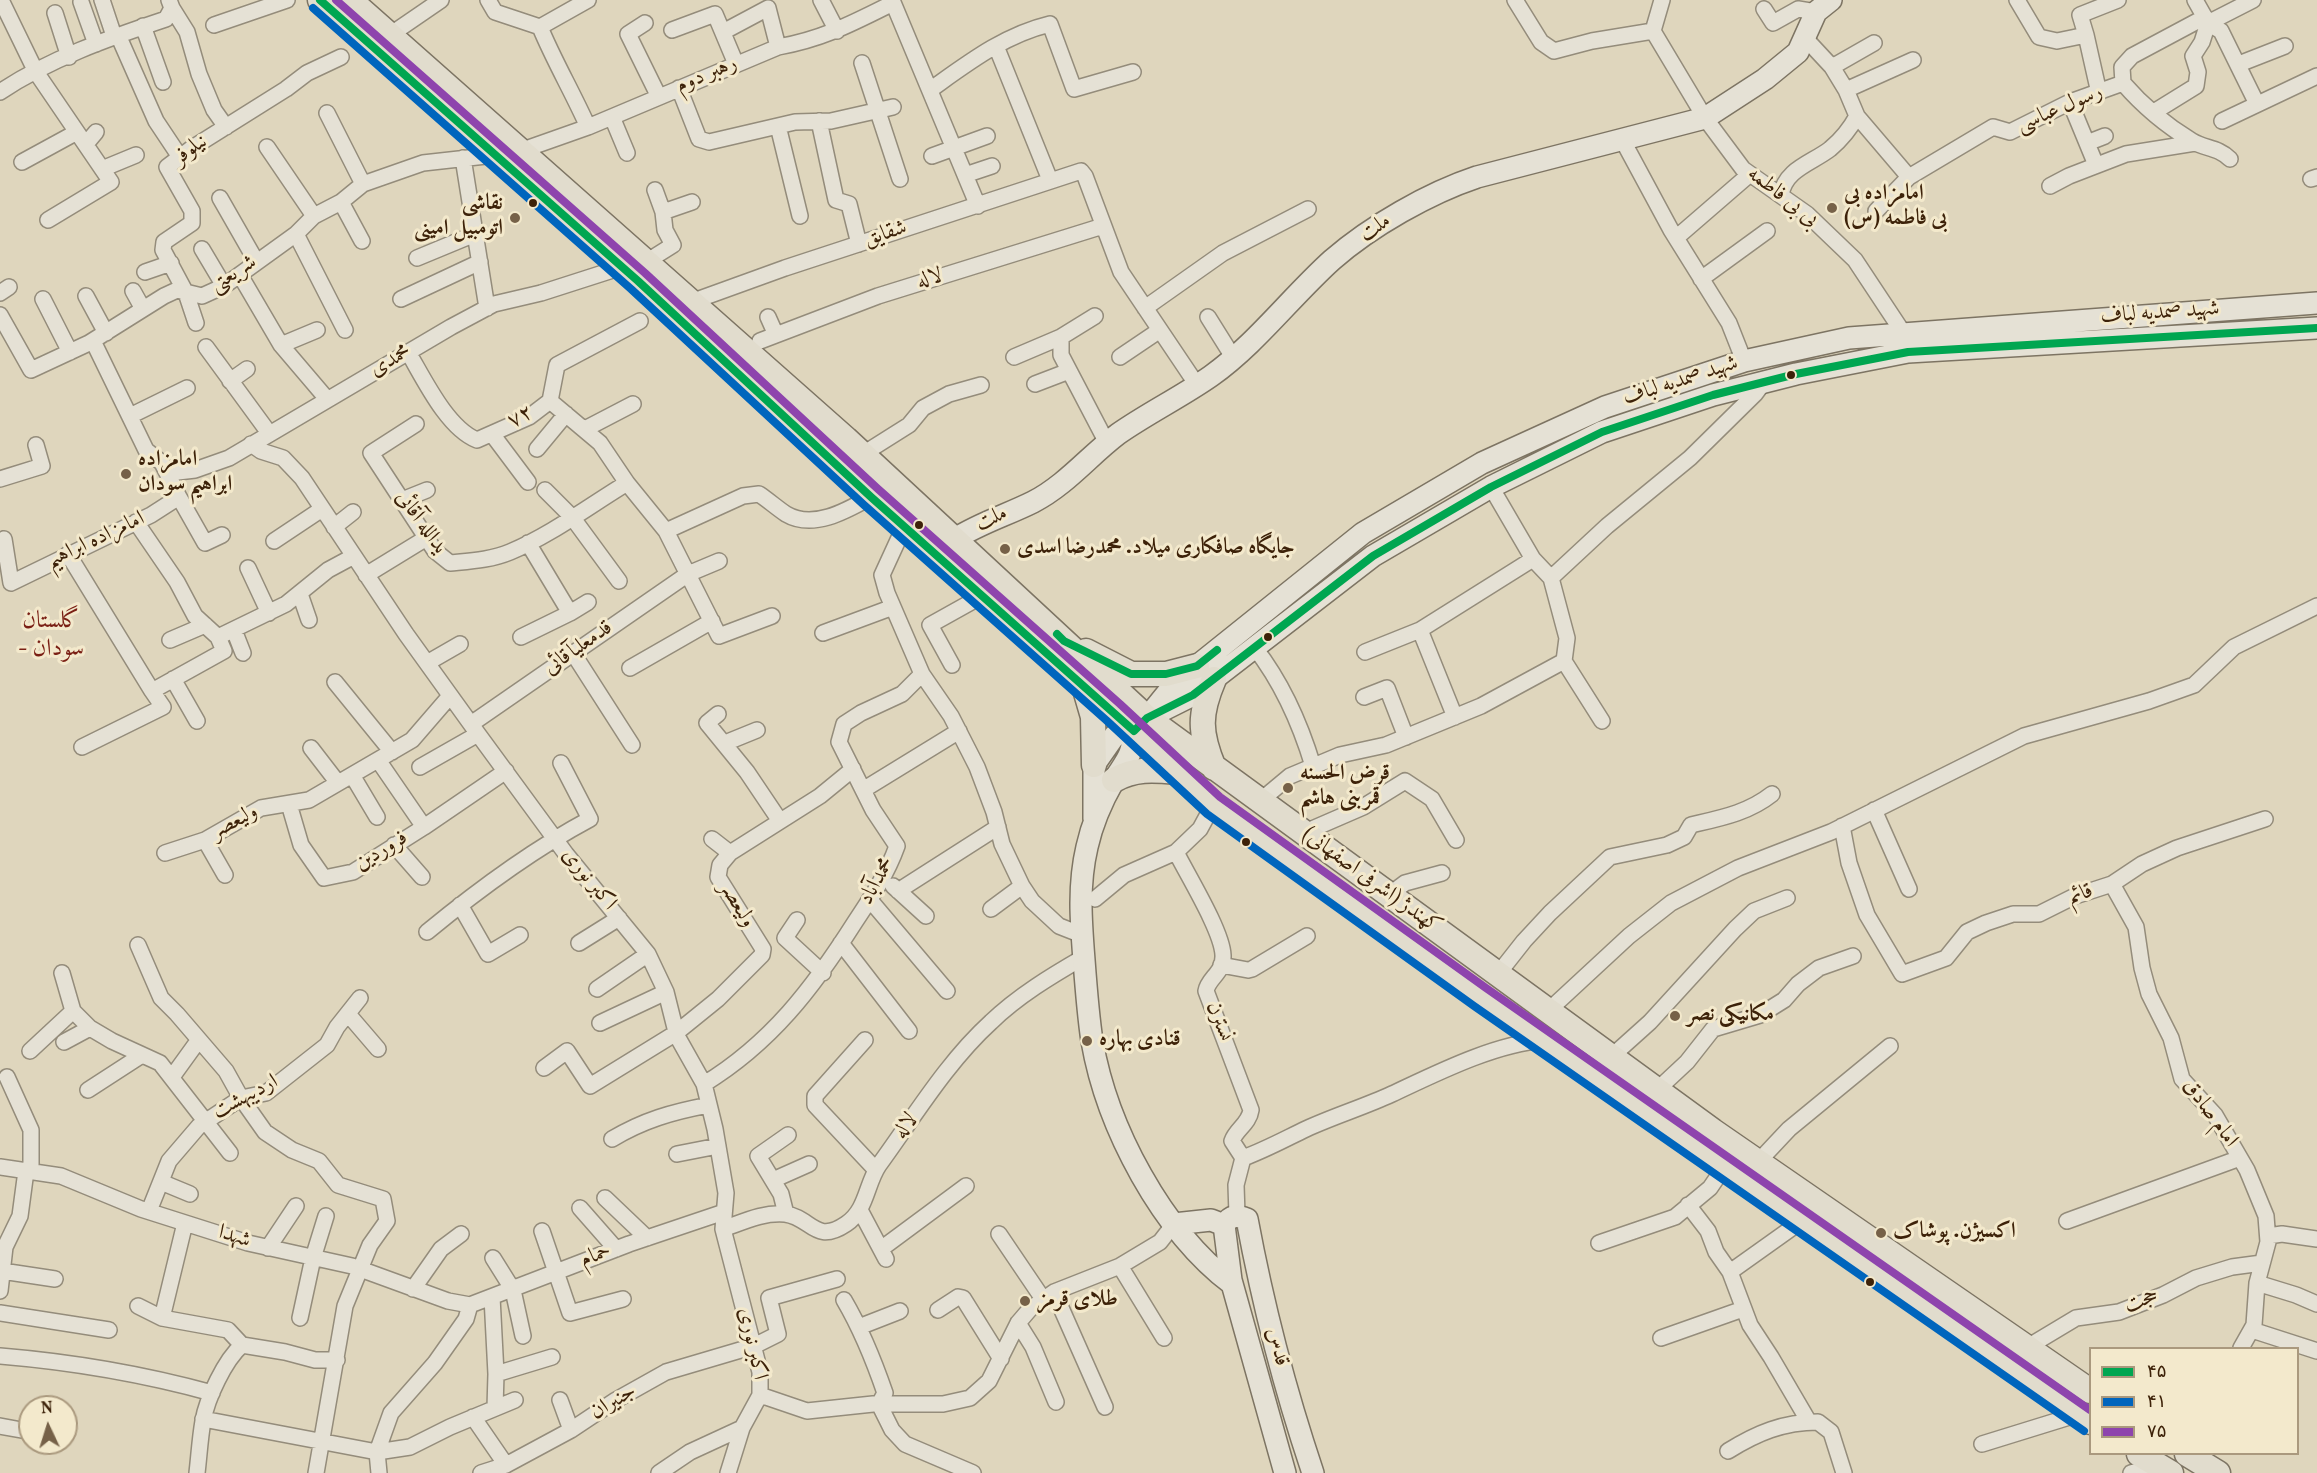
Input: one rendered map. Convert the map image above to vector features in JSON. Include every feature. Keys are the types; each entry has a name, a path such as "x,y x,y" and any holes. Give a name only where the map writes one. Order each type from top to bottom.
{"main road":[{"name":"کهندژ (اشرفی اصفهانی)","path":"320,0 621,267 904,527 1084,686 1140,724 1214,768 1758,1162 1863,1248 2085,1418"},
{"name":"کهندژ (اشرفی اصفهانی)","path":"350,0 955,538 1064,641 1140,724 1178,772 1213,805 1544,1041 1803,1220 1863,1248 2026,1348 2089,1391"},
{"name":"ملت","path":"955,538 973,527 1033,501 1063,483 1090,456 1107,443 1197,385 1233,357 1333,259 1390,218 1451,186 1477,177 1705,118 1765,80 1798,52 1811,20 1810,5"},
{"name":"شهید صمدیه لباف","path":"1206,672 1255,648 1373,556 1491,487 1602,432 1713,395 1764,382 1991,337 2317,303"},
{"name":"شهید صمدیه لباف","path":"1094,765 1115,735 1193,695 1206,672 1272,606 1363,533 1482,463 1605,407 1744,361 1849,338 1904,334 1991,337 2317,328"},
{"path":"1272,606 1287,623"},
{"path":"1064,641 1131,674 1206,672 1203,742 1214,768"},
{"path":"1084,686 1093,717 1094,819"},
{"path":"1140,724 1128,760 1114,780 1094,819 1086,848 1080,917 1093,1043 1105,1088 1124,1141 1145,1181 1174,1224 1210,1267 1232,1284"},
{"path":"1114,780 1127,772 1154,770 1178,772"},
{"path":"1174,1224 1236,1220"},
{"name":"قدس","path":"1236,1220 1232,1284 1285,1473"},
{"name":"قدس","path":"1236,1220 1313,1473"},
{"path":"2190,1455 2213,1464"}],"street":[{"path":"1,0 5,22 36,72 107,175"},
{"path":"102,0 156,122 180,157"},
{"path":"214,25 286,0"},
{"path":"390,35 441,0"},
{"path":"488,0 495,12 540,27 588,0"},
{"path":"821,0 837,31"},
{"path":"1515,0 1541,42 1554,51 1592,41 1653,31 1662,0"},
{"path":"2017,0 2039,36 2057,40 2086,35"},
{"path":"2099,93 2080,15 2118,0"},
{"path":"2195,0 2207,20 2222,31 2257,104"},
{"name":"رسول عباسی","path":"1876,211 1909,177 1993,127 2010,132 2070,102 2123,83 2122,67 2133,56 2253,0"},
{"path":"893,1 978,206"},
{"name":"رهبر دوم","path":"520,151 588,127 778,47 809,42 837,31 893,1"},
{"path":"81,2 96,44"},
{"path":"0,92 21,79 116,35 166,19 171,4"},
{"path":"171,4 187,32 199,74 214,110 226,127"},
{"path":"1764,9 1773,23 1810,5"},
{"path":"723,32 768,8 778,47"},
{"path":"55,14 69,57"},
{"path":"672,30 715,14 736,64"},
{"path":"2154,112 2196,86 2198,72 2193,56 2202,42 2207,20"},
{"path":"645,23 628,34 658,97"},
{"path":"930,90 996,46 1025,30 1050,24 1074,89 1133,72"},
{"path":"143,26 163,82"},
{"path":"540,27 548,48 572,90 588,127"},
{"name":"بی بی فاطمه","path":"1653,31 1705,118 1743,169 1807,214 1855,260 1904,334"},
{"path":"1805,38 1832,67 1846,90 1857,116 1909,177"},
{"path":"1832,67 1874,43"},
{"path":"996,46 1050,180"},
{"path":"2239,64 2285,46"},
{"name":"نیلوفر","path":"196,323 186,293 163,250 164,242 192,223 192,212 167,166 307,73 341,57"},
{"path":"1846,90 1913,60"},
{"path":"862,63 885,109 900,179"},
{"path":"2222,122 2257,104 2315,82"},
{"path":"2123,83 2134,96 2195,143"},
{"path":"679,88 699,139 710,142 795,122 819,121 885,109"},
{"path":"2070,102 2096,165"},
{"path":"327,113 363,184"},
{"path":"1781,195 1791,173 1830,149 1850,130 1857,116"},
{"path":"612,117 627,153"},
{"path":"819,121 836,200 849,204 859,244"},
{"path":"778,126 800,216"},
{"path":"22,162 96,132"},
{"path":"932,156 987,136"},
{"path":"2087,143 2105,136"},
{"path":"1623,141 1676,238 1730,323 1744,361"},
{"path":"2050,186 2126,154 2195,143 2209,146 2224,153 2230,159"},
{"path":"267,147 314,216"},
{"path":"48,220 136,155"},
{"name":"شریعتی","path":"0,315 31,370 100,337 177,290 202,296 224,286 296,234 314,216 341,202 363,184 423,163 495,155"},
{"path":"463,158 487,308"},
{"path":"965,175 992,166"},
{"name":"شقایق","path":"691,302 1081,171 1085,176 1103,226"},
{"path":"1676,238 1750,174"},
{"path":"646,262 673,245 665,230 663,212 655,190"},
{"path":"220,198 256,261"},
{"path":"341,202 363,241"},
{"path":"663,212 692,202"},
{"path":"1145,308 1223,253 1308,209"},
{"path":"1103,226 1121,272 1197,385"},
{"name":"لاله","path":"760,341 878,296 1103,226"},
{"path":"1701,279 1767,231"},
{"path":"296,234 345,330"},
{"path":"417,258 475,234"},
{"path":"202,249 224,286"},
{"path":"401,299 480,262"},
{"path":"146,272 171,263"},
{"name":"محمدی","path":"169,474 195,470 229,458 487,308 621,267"},
{"path":"240,275 281,345 327,399"},
{"path":"133,291 143,309"},
{"path":"86,296 130,416 146,450 162,463 169,474 205,543 222,535"},
{"path":"43,299 70,352"},
{"path":"1014,357 1061,337 1095,316"},
{"path":"1208,317 1233,357"},
{"path":"768,318 776,335"},
{"name":"۷۲","path":"408,352 438,402 466,435 477,440 529,417 550,401 557,365 640,321"},
{"path":"281,345 317,330"},
{"path":"1120,357 1160,330"},
{"path":"1061,337 1061,355 1107,443"},
{"path":"206,347 269,433"},
{"path":"230,381 247,369"},
{"path":"1035,384 1069,371"},
{"path":"1551,578 1607,526 1690,458 1755,394 1764,382"},
{"path":"863,454 909,425 922,408 949,394 981,385"},
{"path":"130,416 187,388"},
{"path":"550,401 600,443 627,483 666,531 719,636 772,616"},
{"path":"585,429 633,404"},
{"path":"537,449 566,414"},
{"name":"یدالله آقائی","path":"416,424 371,453 435,551 450,563 476,561 509,553 572,518 627,483"},
{"path":"492,434 528,482"},
{"name":"اکبر نوری","path":"251,444 261,451 283,458 302,478 450,696 554,838 648,954 666,992 676,1033 704,1084 726,1193 723,1229 760,1372 760,1395 742,1428 728,1473"},
{"path":"0,479 42,466 36,445"},
{"path":"1491,487 1533,559 1551,578 1567,638 1564,661 1602,721"},
{"path":"402,500 427,490"},
{"path":"545,490 572,518 619,581"},
{"path":"666,531 743,496 759,494 775,504 785,514 806,522 848,510 871,497"},
{"name":"امامزاده ابراهیم","path":"4,539 11,583 151,515 179,497"},
{"path":"274,541 322,509"},
{"path":"334,527 353,512"},
{"path":"136,522 177,582 195,616 218,637 224,651 152,691"},
{"path":"904,527 882,575 921,674 951,716 977,767 1002,844 1022,886 1032,901 1059,926 1082,935"},
{"path":"366,575 428,537"},
{"path":"528,543 570,614"},
{"path":"68,554 163,707 82,747"},
{"path":"218,637 269,613 300,594 328,570 354,556"},
{"path":"1365,652 1420,630 1533,559"},
{"name":"قدمعلیآقائی","path":"420,767 573,653 688,574 719,561"},
{"path":"248,568 269,613"},
{"path":"300,594 309,620"},
{"path":"952,665 930,625 982,596"},
{"path":"521,637 570,614 588,602"},
{"path":"1548,1011 1629,936 1671,903 1738,868 1842,826 2024,736 2148,701 2194,685 2234,647 2317,606"},
{"path":"823,633 893,607"},
{"path":"630,668 712,621"},
{"path":"170,640 205,625"},
{"path":"234,630 243,653"},
{"path":"1420,630 1455,717"},
{"path":"427,663 460,644"},
{"path":"1255,648 1271,668 1288,699 1304,736 1313,766"},
{"path":"573,653 632,745"},
{"path":"1260,801 1290,776 1340,755 1386,745 1455,717 1481,706 1564,661"},
{"name":"محمدآباد","path":"704,1084 733,1066 777,1026 823,973 883,877 897,846 873,810 840,742 844,724 861,713 902,694 921,674"},
{"path":"173,679 197,721"},
{"path":"335,682 392,752"},
{"path":"1364,697 1387,688 1406,737"},
{"name":"ولیعصر","path":"165,853 205,840 261,808 309,800 412,740 450,696"},
{"path":"718,714 707,723 725,743 780,821"},
{"path":"725,743 757,730"},
{"path":"863,790 959,731"},
{"path":"311,748 338,783"},
{"path":"378,760 424,827"},
{"path":"427,932 460,905 554,838 590,819 561,763"},
{"name":"ولیعصر","path":"676,1033 718,999 762,955 763,949 718,877 720,865 730,853 820,796 853,769"},
{"name":"فروردین","path":"289,804 301,845 324,878 353,872 506,771"},
{"path":"352,775 377,817"},
{"path":"1303,833 1363,807 1406,781 1432,799 1456,840"},
{"path":"1498,974 1550,913 1610,857 1667,845 1684,837 1691,825 1735,815 1759,804 1772,794"},
{"path":"1095,899 1124,875 1176,852 1200,829 1213,805"},
{"path":"1874,810 1909,889"},
{"name":"قائم","path":"1842,826 1849,863 1867,915 1902,974 1946,958 1967,932 1986,923 2013,914 2039,914 2075,896 2112,884 2142,864 2176,848 2265,819"},
{"path":"898,891 998,827"},
{"path":"712,839 730,853"},
{"path":"205,840 225,875"},
{"path":"394,845 422,877"},
{"name":"نسترن","path":"1176,852 1217,932 1224,956 1218,975 1209,983 1206,991 1251,1110 1249,1120 1232,1141 1243,1158"},
{"path":"1389,895 1405,883 1442,873"},
{"path":"883,877 926,916"},
{"name":"امام صادق","path":"2112,884 2136,927 2142,968 2150,994 2171,1038 2182,1079 2215,1115 2240,1158 2266,1216 2268,1242 2257,1283 2254,1325 2242,1347"},
{"path":"990,909 1022,886"},
{"path":"1611,1057 1650,1022 1748,917 1754,912 1787,898"},
{"path":"870,900 947,991"},
{"path":"460,905 488,954 520,935"},
{"path":"579,943 619,918"},
{"path":"797,920 785,938 823,973"},
{"path":"1221,965 1252,969 1307,936"},
{"path":"841,944 909,1031"},
{"path":"138,945 160,998 177,1014 226,1071 241,1098 265,1132 292,1150 318,1161 338,1185 383,1199 387,1221 370,1245 345,1306 316,1473"},
{"path":"597,989 648,954"},
{"path":"1657,1090 1687,1062 1713,1029 1760,1015 1784,1000 1798,984 1819,968 1853,956"},
{"name":"لاله","path":"786,1214 821,1232 832,1232 848,1223 860,1210 876,1170 960,1055 991,1022 1047,978 1084,957"},
{"path":"62,973 73,1011 90,1028 160,1063 230,1153"},
{"path":"600,1023 666,992"},
{"name":"اردیبهشت","path":"149,1211 169,1161 205,1121 241,1098 266,1093 327,1045 360,998"},
{"path":"30,1051 73,1011"},
{"path":"348,1014 378,1049"},
{"path":"64,1042 90,1028"},
{"path":"544,1068 567,1051 590,1086 676,1033"},
{"path":"865,1040 815,1096 814,1101 815,1105 876,1170"},
{"path":"172,1077 198,1041"},
{"path":"1236,1220 1236,1185 1243,1158 1437,1073 1516,1043 1544,1041"},
{"path":"1758,1162 1789,1129 1890,1046"},
{"path":"88,1090 142,1055"},
{"path":"0,1290 5,1247 20,1216 29,1172 31,1130 7,1077"},
{"path":"612,1139 638,1124 709,1105"},
{"path":"723,1229 761,1216 786,1214 781,1194 758,1156 788,1135"},
{"path":"677,1154 718,1146"},
{"path":"2067,1221 2240,1158"},
{"path":"773,1180 809,1164"},
{"path":"1599,1243 1675,1217 1710,1188 1725,1166"},
{"name":"شهدا","path":"0,1167 61,1176 185,1223 267,1248 360,1269 448,1301 470,1305"},
{"path":"160,1182 190,1194"},
{"path":"860,1210 884,1254 966,1186"},
{"path":"605,1198 647,1239"},
{"path":"1688,1205 1708,1231 1716,1252 1730,1272 1750,1325 1772,1357 1809,1422"},
{"path":"267,1248 296,1206"},
{"path":"580,1208 616,1249"},
{"name":"حمام","path":"470,1305 616,1249 724,1212"},
{"path":"300,1318 313,1258 326,1216"},
{"path":"1730,1272 1803,1220"},
{"path":"162,1318 185,1223"},
{"name":"اکبر نوری","path":"760,1395 807,1411 879,1404 943,1404 970,1398 989,1381 1018,1323 1030,1309 1048,1296 1120,1266 1160,1242 1174,1224"},
{"path":"542,1231 570,1313 623,1299"},
{"path":"413,1289 441,1249 461,1234"},
{"path":"999,1234 1048,1296 1105,1407"},
{"path":"2268,1236 2282,1234 2317,1239"},
{"path":"493,1257 513,1290 523,1336"},
{"name":"حجت","path":"2026,1348 2076,1318 2119,1312 2163,1295 2196,1278 2232,1267 2262,1263"},
{"path":"1120,1266 1164,1338"},
{"path":"2,1271 55,1279"},
{"name":"جنیران","path":"481,1473 506,1465 571,1430 616,1400 666,1372 753,1346 778,1334 769,1298 837,1280"},
{"path":"2257,1283 2317,1304"},
{"path":"492,1297 496,1374 495,1408"},
{"path":"938,1310 958,1297 963,1298 1001,1359"},
{"path":"844,1300 859,1327 885,1393 879,1404 892,1430 905,1444 974,1473"},
{"path":"378,1473 377,1452 391,1413 435,1363 466,1319 470,1305"},
{"path":"138,1306 162,1318 228,1330 242,1345 315,1360 337,1360"},
{"path":"1660,1338 1743,1309"},
{"path":"859,1327 900,1311"},
{"path":"0,1313 109,1330"},
{"path":"1018,1323 1033,1347 1056,1402"},
{"path":"2252,1330 2317,1351"},
{"path":"197,1473 203,1419 212,1393 232,1354 242,1345"},
{"path":"0,1356 63,1361 175,1383 212,1393"},
{"path":"496,1374 552,1357"},
{"path":"203,1419 377,1452 410,1447 473,1417 516,1400"},
{"path":"560,1400 571,1430"},
{"path":"473,1417 506,1465"},
{"path":"1982,1444 2085,1418"},
{"path":"1728,1451 1768,1429 1796,1422 1818,1422 1830,1432 1844,1473"},
{"path":"0,1426 18,1429"},
{"path":"658,1473 690,1452 742,1428"},
{"path":"2130,1473 2156,1464"}],"transit line":[{"name":"۴۵","path":"320,0 638,281 871,497 1134,731 1147,718 1193,695 1373,556 1491,487 1602,432 1713,395 1796,374 1908,352 2317,328"},
{"name":"۷۵","path":"336,0 645,273 878,489 1120,704 1220,797 1486,988 2089,1409"},
{"name":"۴۱","path":"313,8 631,289 864,505 1106,720 1207,814 1474,1006 2084,1431"},
{"name":"۴۵","path":"1057,634 1064,641 1131,674 1166,674 1197,666 1217,650"}],"place":[{"name":"امامزاده بی بی فاطمه (س)","path":"1832,208"},
{"name":"نقاشی اتومبیل امینی","path":"515,218"},
{"name":"امامزاده ابراهیم سودان","path":"126,474"},
{"name":"جایگاه صافکاری میلاد. محمدرضا اسدی","path":"1005,549"},
{"name":"قرض الحسنه قمربنی هاشم","path":"1288,788"},
{"name":"مکانیکی نصر","path":"1675,1016"},
{"name":"قنادی بهاره","path":"1087,1041"},
{"name":"اکسیژن. پوشاک","path":"1881,1233"},
{"name":"طلای قرمز","path":"1025,1301"}],"district":[{"name":"گلستان - سودان","path":"51,637"}]}
